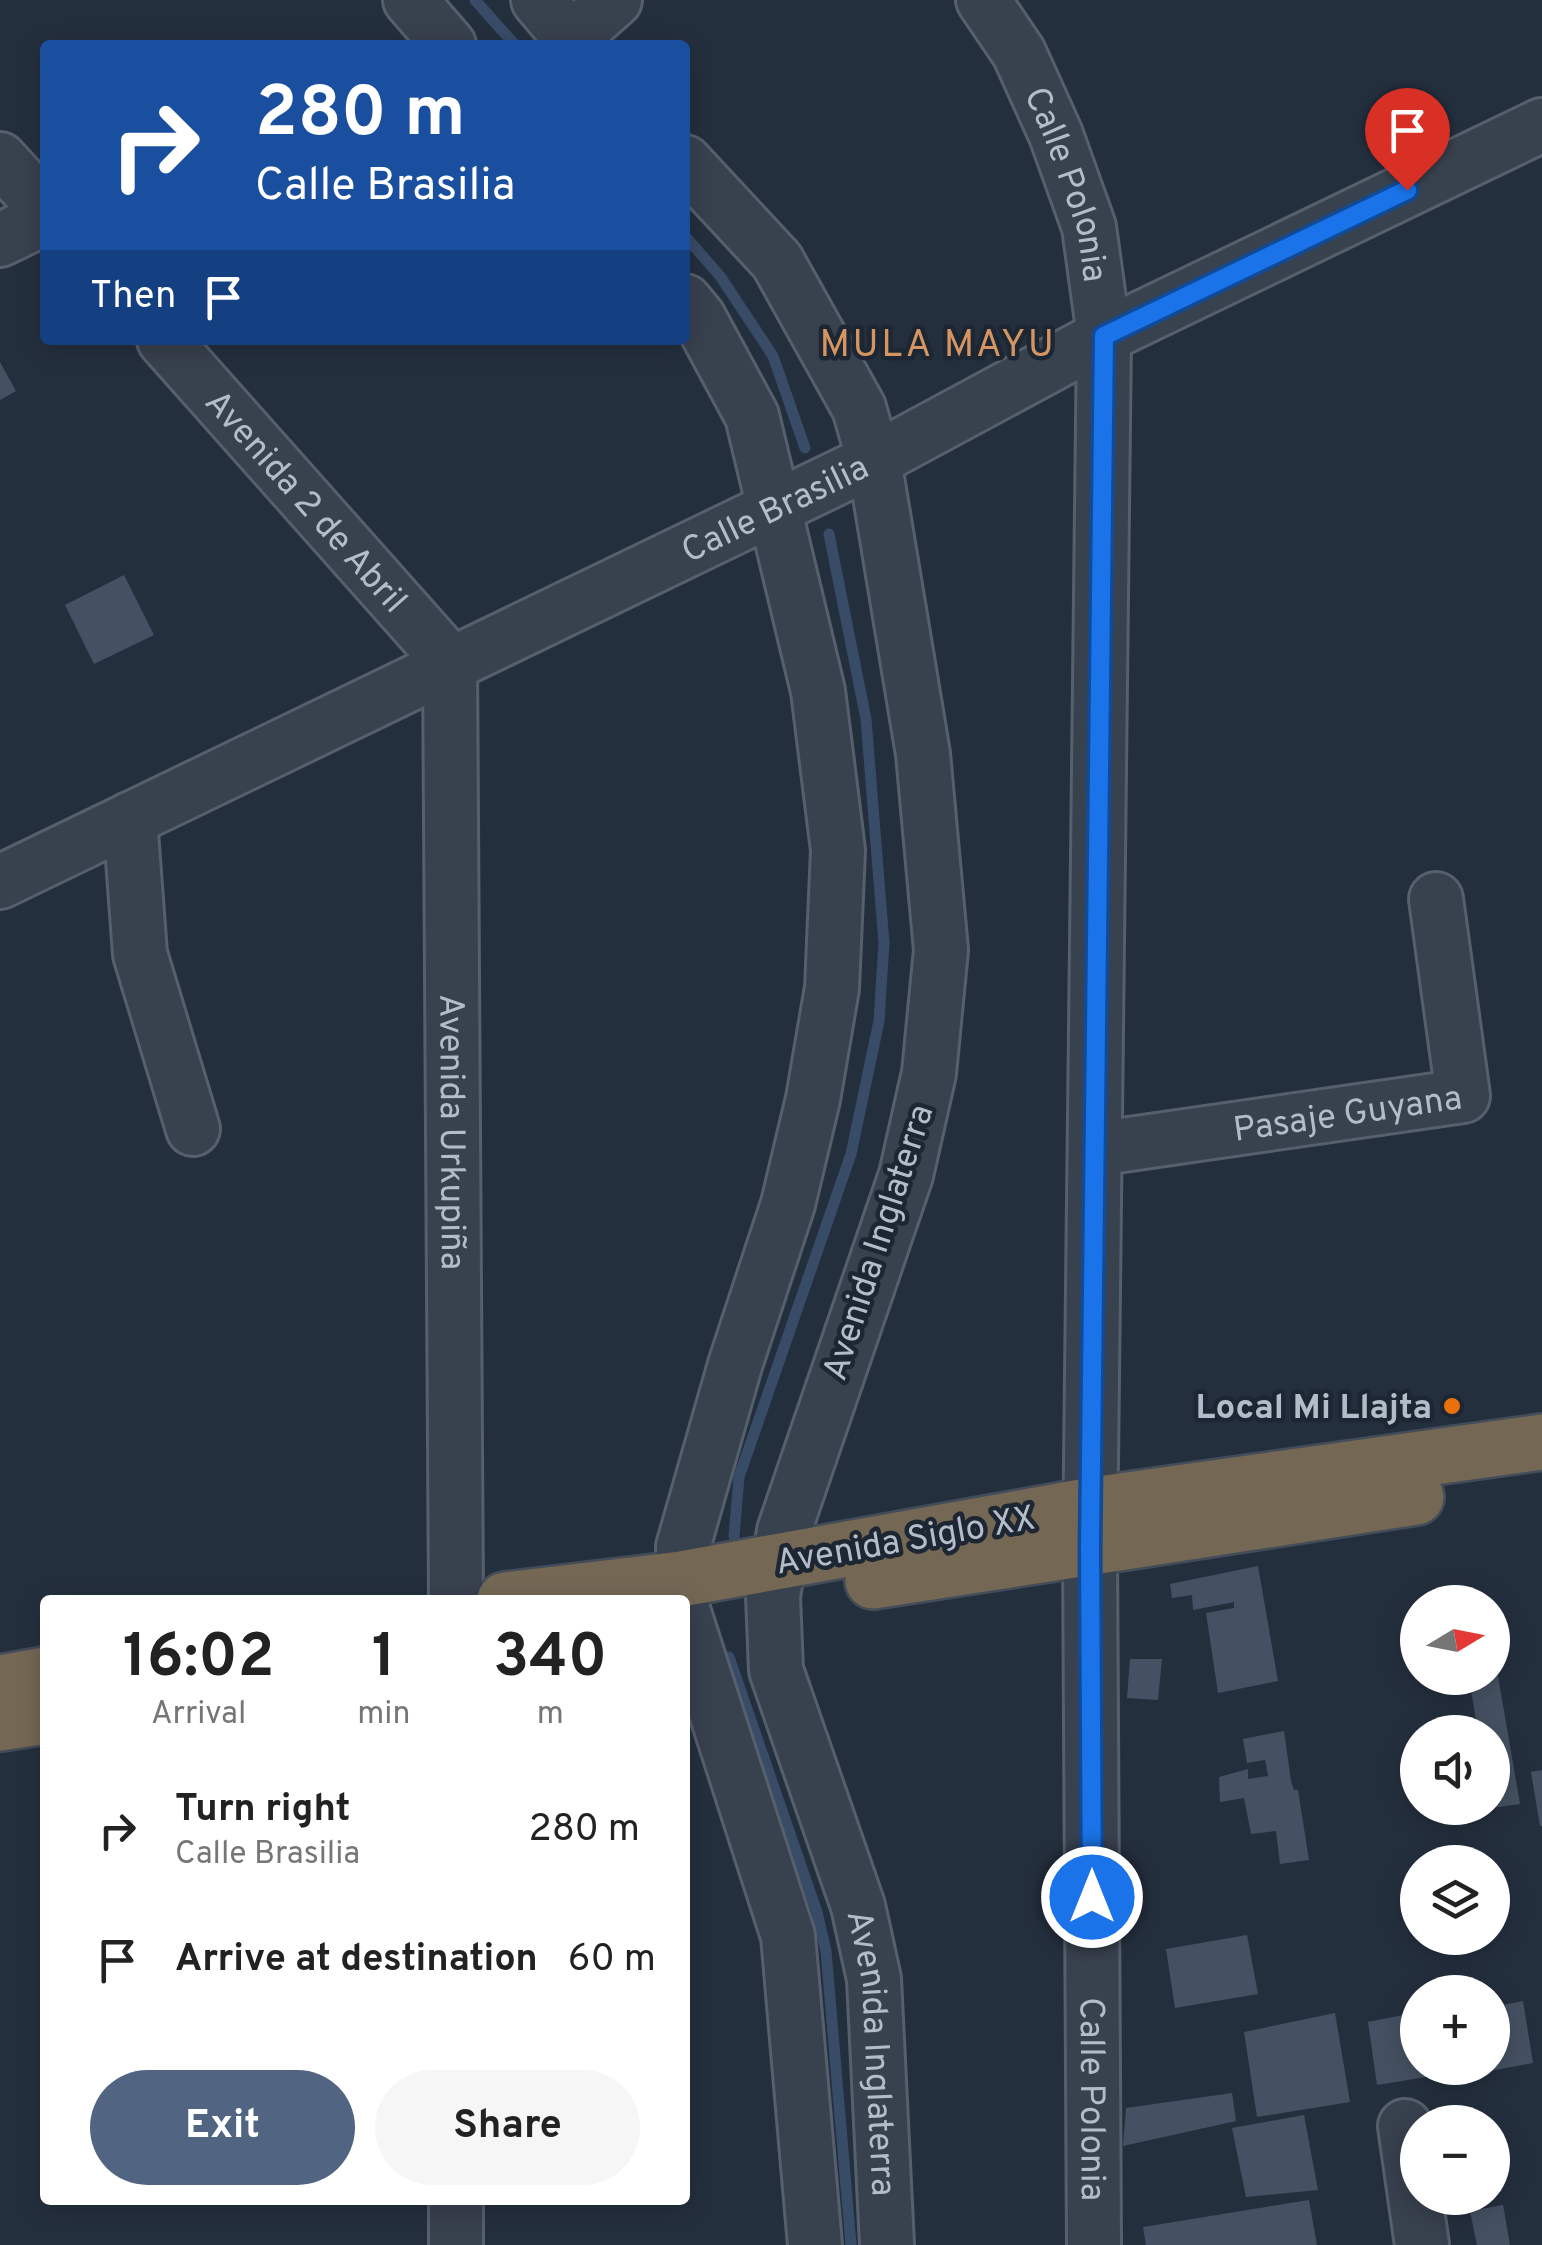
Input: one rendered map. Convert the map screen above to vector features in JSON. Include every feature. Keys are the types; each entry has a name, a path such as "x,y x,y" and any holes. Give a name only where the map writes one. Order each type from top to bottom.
{"highway":[{"name":"Avenida Siglo XX","path":"690,1599 776,1579 1091,1527 1542,1442"},
{"name":"Avenida Siglo XX","path":"1091,1527 1542,1477"},
{"path":"0,1683 40,1677"},
{"path":"0,1723 40,1717"}],"street":[{"path":"562,28 615,0"},
{"name":"Calle Polonia","path":"983,0 1019,52 1083,209 1104,336 1091,1527 1094,2245"},
{"name":"Calle Brasilia","path":"0,882 874,460 1104,336 1542,124"},
{"path":"0,159 40,203"},
{"name":"Avenida Inglaterra","path":"690,167 777,261 859,408 874,460 924,754 941,950 929,1073 906,1174 784,1530 776,1579 776,1670 858,1906 874,1979 887,2245"},
{"path":"0,240 40,220"},
{"name":"Avenida Inglaterra","path":"683,1595 683,1547 735,1366 788,1204 813,1099 832,988 838,850 818,691 752,416 690,306"},
{"name":"Avenida 2 de Abril","path":"168,345 450,662"},
{"name":"Avenida Urkupiña","path":"450,662 456,1595"},
{"path":"130,818 140,954 193,1130"},
{"name":"Pasaje Guyana","path":"1095,1149 1463,1096 1436,899"},
{"name":"Avenida Inglaterra","path":"690,1623 788,1936 815,2245"},
{"path":"456,2205 456,2245"},
{"path":"1418,2215 1422,2245"}],"building":[{"path":"0,362 16,391 0,400"},
{"path":"124,575 154,635 94,664 65,605"},
{"path":"1258,1566 1278,1681 1218,1693 1206,1613 1234,1608 1234,1602 1193,1610 1192,1595 1172,1598 1170,1584"},
{"path":"1130,1659 1162,1659 1158,1700 1127,1698"},
{"path":"1472,1695 1501,1695 1505,1715 1475,1715"},
{"path":"1284,1731 1309,1860 1280,1864 1276,1831 1251,1834 1244,1798 1220,1802 1219,1777 1248,1769 1248,1779 1268,1776 1265,1760 1247,1763 1243,1739"},
{"path":"1510,1746 1520,1804 1510,1805"},
{"path":"1542,1770 1542,1826 1540,1826 1531,1772"},
{"path":"1247,1935 1258,1994 1175,2008 1166,1949"},
{"path":"1523,2001 1533,2063 1510,2067 1510,2004"},
{"path":"1335,2013 1350,2102 1257,2117 1244,2032"},
{"path":"1400,2016 1400,2081 1377,2085 1368,2022"},
{"path":"1232,2093 1236,2121 1123,2146 1126,2108"},
{"path":"1304,2115 1318,2190 1246,2197 1232,2128"},
{"path":"1309,2200 1317,2245 1146,2245 1143,2227"},
{"path":"1471,2215 1505,2215 1510,2245 1477,2245"}],"waterway":[{"path":"475,0 511,40"},
{"path":"690,242 720,276 773,356 805,448"},
{"path":"734,1536 739,1477 851,1154 879,1021 884,943 866,719 829,534"},
{"path":"729,1657 817,1912 826,1951 851,2245"}],"place":[{"name":"Local Mi Llajta","path":"1452,1406"}],"district":[{"name":"MULA MAYU","path":"938,343"}],"route":[{"path":"1092,1897 1090,1549 1104,336 1407,190"}]}
